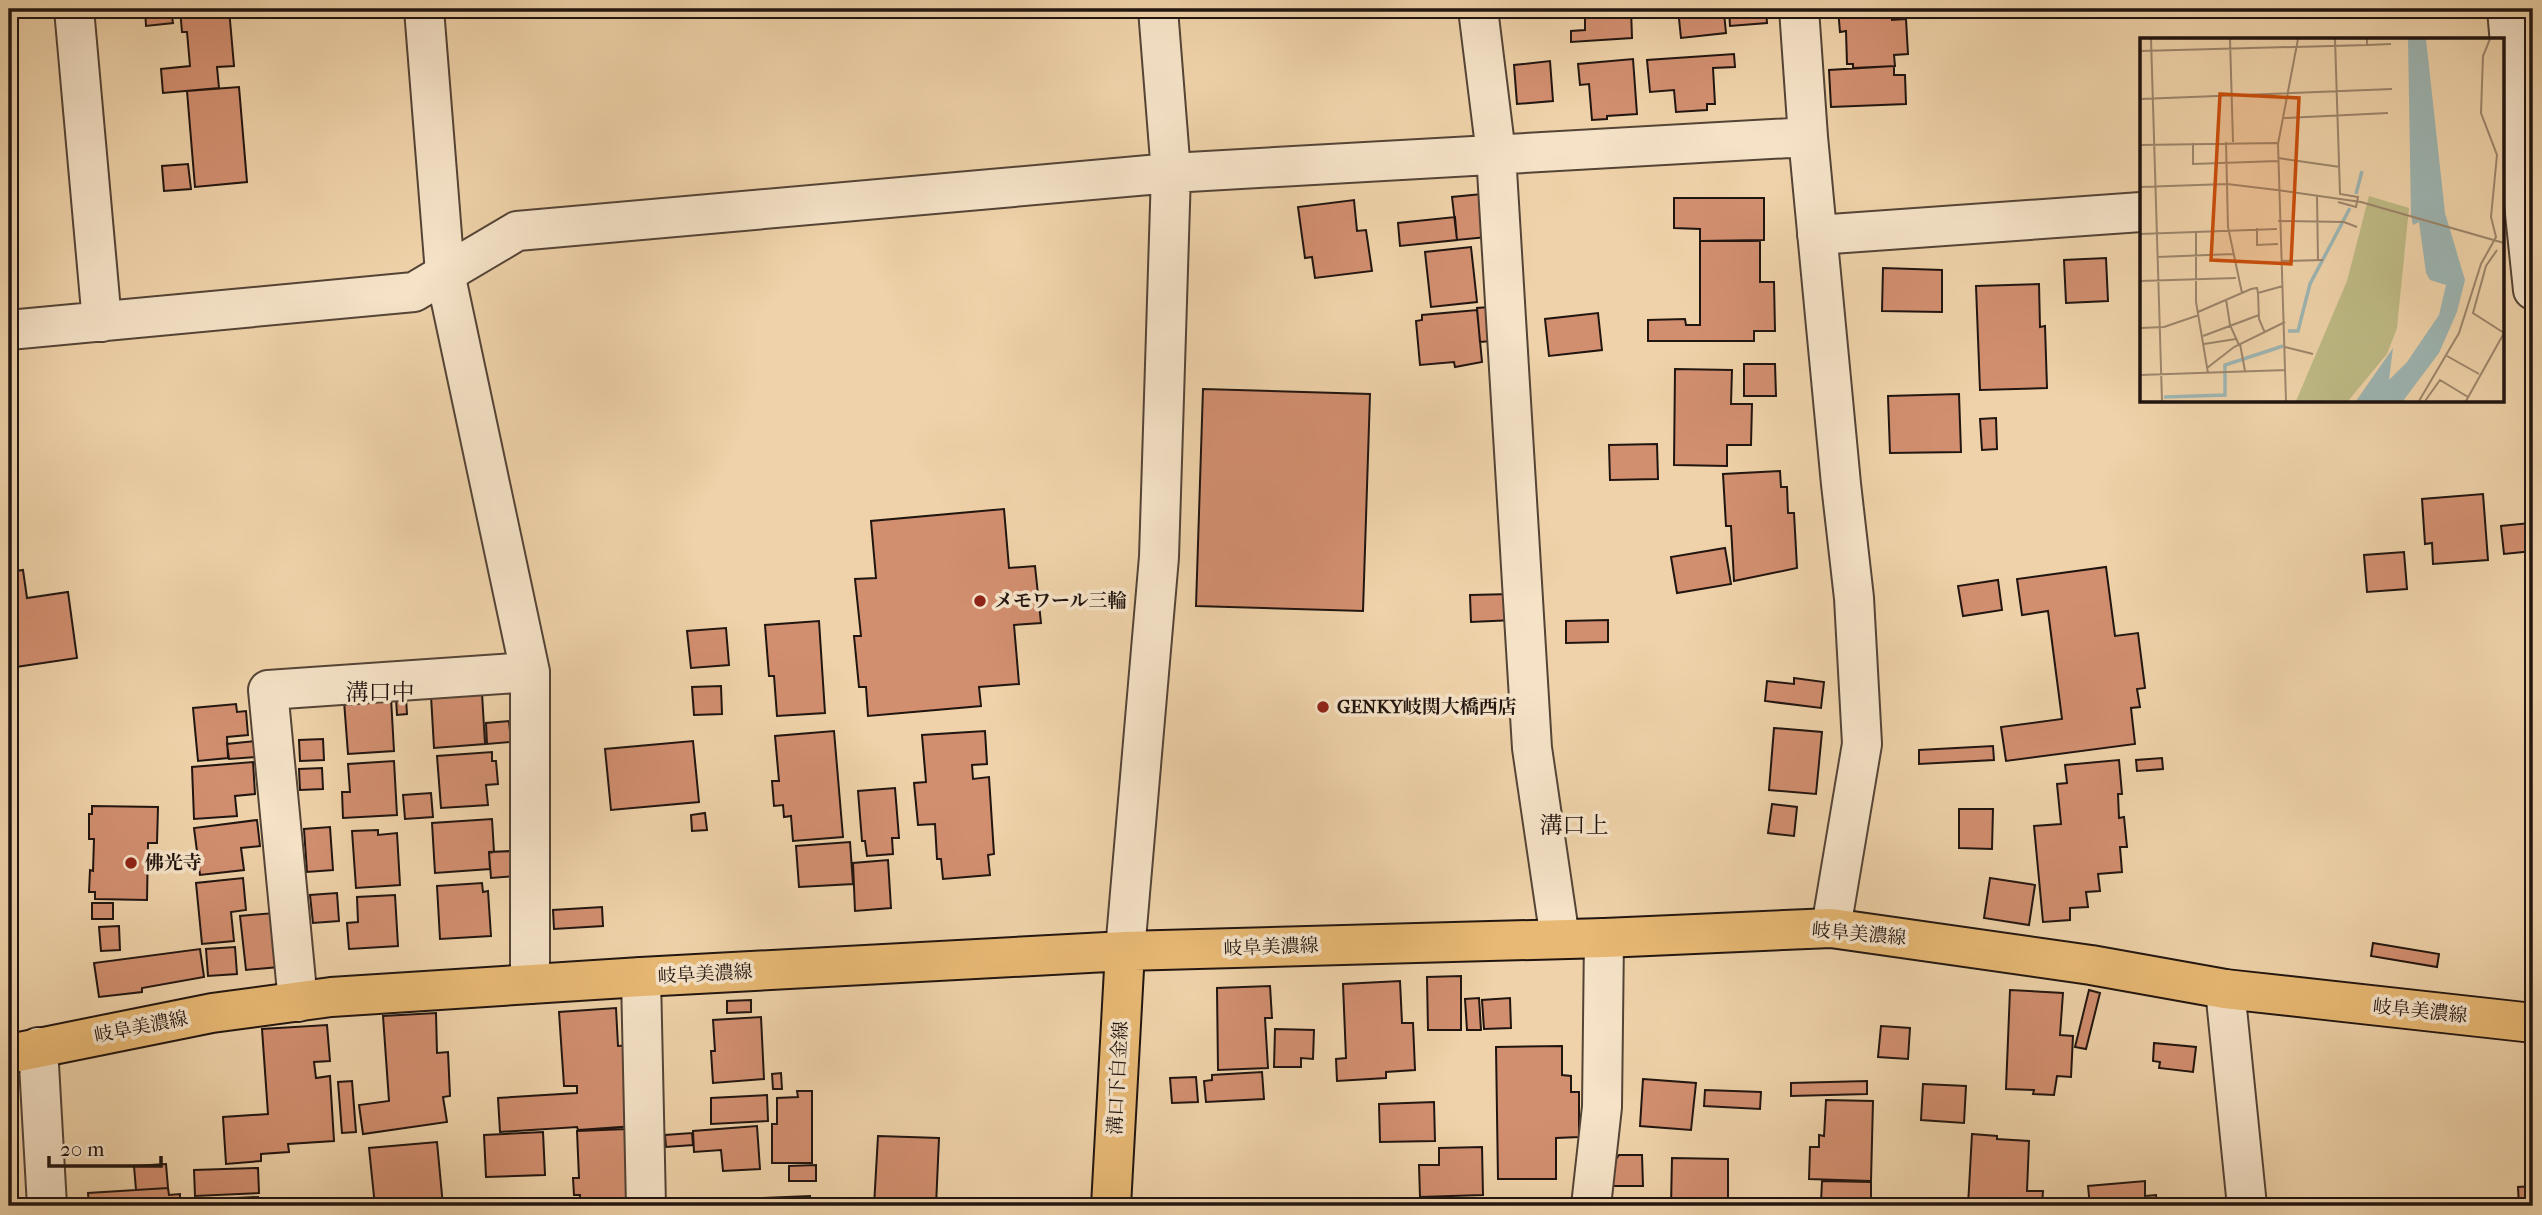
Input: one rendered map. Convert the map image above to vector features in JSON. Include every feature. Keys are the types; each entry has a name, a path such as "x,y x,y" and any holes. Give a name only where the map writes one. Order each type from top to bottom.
{"main road":[{"name":"岐阜美濃線","path":"24,1050 212,1013 331,997 1125,951 1604,938 1831,928 2091,965 2225,989 2533,1023"},
{"name":"溝口下白金線","path":"1111,1206 1125,951"}],"street":[{"path":"74,9 102,321"},
{"path":"424,9 445,273 530,672 530,984"},
{"path":"1125,951 1159,557 1171,173 1157,9"},
{"path":"1478,9 1496,154 1532,748 1560,939"},
{"path":"1799,9 1817,235 1854,598 1862,744 1831,928"},
{"path":"2507,9 2519,185 2533,290"},
{"path":"9,330 414,292 517,232 1171,173 1808,138"},
{"path":"1817,235 2140,212"},
{"path":"298,1002 268,690 530,672"},
{"path":"1591,1206 1602,1107 1604,938"},
{"path":"641,977 646,1206"},
{"path":"2225,989 2247,1206"},
{"path":"24,1050 47,1206"}],"building":[{"path":"145,9 171,9 173,23 146,26"},
{"path":"180,9 229,9 234,66 217,67 219,88 163,93 161,69 190,66 187,32 182,32"},
{"path":"1569,9 1631,9 1632,38 1571,42 1571,31 1585,30 1585,16 1569,16"},
{"path":"1678,9 1729,9 1729,13 1724,13 1726,33 1681,38"},
{"path":"1729,9 1766,9 1767,23 1730,26"},
{"path":"1838,9 1892,9 1892,20 1906,19 1908,54 1894,55 1895,66 1853,68 1853,64 1847,64 1846,31 1840,32"},
{"path":"2526,19 2533,19 2533,57 2529,57"},
{"path":"1734,54 1735,67 1713,68 1715,104 1707,104 1707,110 1676,112 1674,90 1650,92 1647,60"},
{"path":"1633,59 1637,114 1592,120 1589,84 1580,85 1578,64"},
{"path":"1550,61 1553,101 1517,104 1514,65"},
{"path":"1894,66 1894,75 1905,75 1906,104 1831,107 1829,70"},
{"path":"239,87 247,182 195,187 187,91"},
{"path":"188,164 191,189 164,191 162,166"},
{"path":"1492,193 1497,236 1457,240 1452,197"},
{"path":"1674,198 1764,198 1764,240 1700,241 1700,229 1674,228"},
{"path":"1354,200 1357,231 1366,230 1372,271 1315,278 1312,257 1305,258 1298,207"},
{"path":"1455,217 1457,240 1400,246 1398,223"},
{"path":"1700,241 1760,241 1760,282 1774,282 1775,331 1754,331 1754,341 1648,341 1648,320 1685,319 1686,325 1700,325"},
{"path":"1471,247 1477,302 1431,307 1425,252"},
{"path":"2106,258 2108,301 2066,303 2064,260"},
{"path":"1883,268 1942,270 1942,312 1882,311"},
{"path":"2039,284 2040,327 2045,326 2047,388 1980,390 1976,286"},
{"path":"1502,306 1505,340 1480,342 1477,308"},
{"path":"1477,310 1482,362 1455,367 1454,362 1420,365 1416,321 1422,320 1422,315"},
{"path":"1598,313 1602,350 1549,356 1545,319"},
{"path":"1744,364 1775,364 1776,396 1744,396"},
{"path":"1675,369 1732,370 1731,404 1752,404 1751,445 1727,445 1727,466 1674,465"},
{"path":"1203,389 1370,394 1363,611 1196,606"},
{"path":"1959,394 1961,452 1890,453 1888,396"},
{"path":"1996,418 1997,449 1982,450 1980,419"},
{"path":"1657,444 1658,479 1610,480 1609,445"},
{"path":"1780,471 1781,487 1787,487 1788,513 1794,513 1797,568 1734,581 1731,526 1726,526 1723,474"},
{"path":"2483,494 2488,560 2433,564 2432,543 2425,544 2422,499"},
{"path":"1004,509 1009,568 1035,566 1041,623 1014,625 1019,684 979,687 981,706 868,716 866,687 859,687 854,636 861,636 855,579 876,578 871,521"},
{"path":"2530,523 2533,551 2504,554 2501,526"},
{"path":"1725,548 1731,584 1677,593 1671,557"},
{"path":"2404,552 2407,589 2367,592 2364,555"},
{"path":"2106,567 2115,636 2138,633 2145,688 2137,689 2140,707 2131,708 2135,744 2006,761 2001,727 2062,719 2048,611 2022,615 2017,579"},
{"path":"23,570 27,598 68,592 77,658 9,668 9,572"},
{"path":"1998,580 2002,610 1963,616 1958,586"},
{"path":"1512,594 1514,620 1471,622 1470,595"},
{"path":"1608,620 1608,642 1566,643 1566,621"},
{"path":"819,621 825,713 777,716 774,676 769,676 765,625"},
{"path":"726,628 729,665 691,668 687,631"},
{"path":"1794,678 1824,682 1821,708 1765,701 1767,681 1794,684"},
{"path":"721,686 722,714 694,715 692,687"},
{"path":"482,693 485,744 434,748 431,696"},
{"path":"391,698 394,751 348,754 344,701"},
{"path":"396,698 406,698 407,714 397,715"},
{"path":"236,704 237,712 246,711 248,735 227,737 228,758 198,761 193,708"},
{"path":"509,721 511,742 487,744 486,723"},
{"path":"1774,728 1822,732 1816,794 1769,790"},
{"path":"834,731 843,837 793,841 791,816 784,817 783,805 774,806 772,781 779,781 775,736"},
{"path":"985,731 987,764 972,765 973,779 989,777 994,854 988,855 990,875 943,879 941,859 937,859 935,824 918,825 914,783 926,782 922,735"},
{"path":"323,739 324,760 300,761 299,740"},
{"path":"255,741 256,757 229,759 227,744"},
{"path":"693,741 699,802 611,810 605,749"},
{"path":"1993,746 1994,760 1919,764 1919,750"},
{"path":"492,752 492,761 496,761 498,784 486,785 488,805 441,808 437,756"},
{"path":"2162,758 2163,769 2137,771 2136,760"},
{"path":"2119,760 2122,794 2118,794 2119,818 2124,817 2127,847 2120,847 2122,872 2098,874 2100,891 2086,892 2088,907 2070,908 2070,920 2043,922 2034,826 2061,824 2057,784 2067,783 2065,765"},
{"path":"394,761 397,815 343,818 342,792 350,792 348,764"},
{"path":"253,762 255,794 235,796 237,816 194,819 192,767"},
{"path":"322,768 323,789 300,790 299,769"},
{"path":"895,788 899,838 892,838 893,854 867,856 865,841 862,841 858,791"},
{"path":"431,793 433,817 405,819 403,795"},
{"path":"1772,804 1797,807 1794,836 1768,833"},
{"path":"92,806 158,807 157,843 148,843 147,900 95,899 95,892 89,892 90,870 93,871 94,839 89,839 89,814 92,814"},
{"path":"1959,809 1993,809 1992,849 1959,848"},
{"path":"705,813 707,830 692,831 691,815"},
{"path":"492,819 494,852 489,853 490,869 435,873 432,823"},
{"path":"257,820 260,846 241,848 244,870 200,875 194,828"},
{"path":"330,827 333,870 307,872 304,829"},
{"path":"378,830 378,835 397,833 400,885 356,888 352,831"},
{"path":"850,842 853,884 799,887 796,846"},
{"path":"513,851 515,876 491,878 489,852"},
{"path":"888,860 891,908 855,911 853,863"},
{"path":"243,878 246,910 231,912 234,941 202,944 196,883"},
{"path":"1990,878 2035,885 2029,925 1984,918"},
{"path":"482,883 483,892 488,891 491,936 440,939 437,886"},
{"path":"337,893 339,921 313,923 310,895"},
{"path":"395,895 398,946 349,949 347,923 358,922 357,897"},
{"path":"92,903 113,903 113,919 92,919"},
{"path":"602,907 603,926 554,929 553,910"},
{"path":"274,913 279,967 246,970 240,916"},
{"path":"119,926 120,950 101,951 99,927"},
{"path":"2373,943 2439,954 2437,967 2371,956"},
{"path":"235,947 237,974 208,976 206,949"},
{"path":"200,949 204,977 142,988 142,992 99,997 94,963"},
{"path":"1461,976 1461,1030 1428,1030 1427,977"},
{"path":"1400,981 1402,1023 1413,1023 1415,1070 1386,1072 1386,1078 1337,1081 1336,1059 1346,1058 1343,984"},
{"path":"1270,986 1272,1018 1265,1018 1268,1068 1218,1070 1217,988"},
{"path":"2010,990 2063,993 2060,1035 2073,1036 2071,1077 2057,1076 2054,1095 2033,1094 2034,1090 2006,1089"},
{"path":"2089,990 2100,993 2086,1049 2075,1047"},
{"path":"1479,998 1481,1030 1467,1030 1465,999"},
{"path":"1510,998 1511,1028 1484,1029 1482,1000"},
{"path":"751,1000 751,1012 727,1013 727,1001"},
{"path":"616,1008 618,1046 630,1045 635,1126 500,1132 498,1098 577,1093 577,1086 564,1086 559,1012"},
{"path":"436,1013 437,1053 448,1052 450,1096 443,1097 447,1122 363,1134 359,1105 389,1101 383,1016"},
{"path":"761,1017 764,1079 713,1083 713,1020"},
{"path":"327,1025 330,1061 314,1062 316,1078 330,1076 334,1141 288,1144 289,1152 261,1154 261,1161 226,1164 223,1117 268,1114 262,1029"},
{"path":"1881,1026 1910,1028 1908,1059 1878,1057"},
{"path":"1275,1029 1314,1030 1313,1059 1301,1058 1301,1067 1274,1067"},
{"path":"2154,1043 2196,1047 2193,1072 2159,1068 2160,1062 2153,1061"},
{"path":"1562,1046 1562,1075 1571,1076 1571,1092 1579,1092 1579,1137 1556,1138 1556,1179 1498,1179 1496,1047"},
{"path":"1262,1072 1264,1099 1206,1102 1204,1081 1212,1080 1212,1075"},
{"path":"781,1073 782,1089 773,1089 772,1074"},
{"path":"1196,1077 1198,1102 1172,1103 1170,1078"},
{"path":"1643,1079 1696,1083 1691,1130 1640,1126"},
{"path":"352,1081 356,1132 342,1133 338,1082"},
{"path":"1867,1081 1867,1094 1791,1096 1791,1083"},
{"path":"1923,1084 1966,1086 1964,1123 1921,1120"},
{"path":"1705,1090 1761,1092 1760,1109 1704,1106"},
{"path":"797,1091 812,1091 812,1163 772,1163 772,1124 777,1124 777,1098 798,1097"},
{"path":"9,1093 17,1093 18,1120 9,1121"},
{"path":"767,1095 768,1121 711,1124 711,1098"},
{"path":"1826,1100 1873,1101 1871,1181 1809,1179 1810,1147 1819,1147 1819,1135 1824,1136"},
{"path":"1434,1102 1435,1141 1380,1142 1379,1104"},
{"path":"757,1126 760,1169 723,1171 721,1150 694,1152 693,1131"},
{"path":"627,1129 631,1206 580,1206 580,1195 574,1195 573,1178 579,1178 577,1131"},
{"path":"543,1132 545,1175 486,1177 484,1135"},
{"path":"692,1133 693,1145 666,1147 665,1135"},
{"path":"1972,1134 2029,1141 2027,1191 2043,1191 2042,1206 1968,1206"},
{"path":"878,1136 939,1138 936,1206 874,1206"},
{"path":"437,1142 443,1206 375,1206 369,1148"},
{"path":"1482,1147 1483,1195 1420,1197 1419,1165 1439,1165 1439,1148"},
{"path":"1619,1155 1642,1155 1643,1186 1613,1186 1613,1163"},
{"path":"1672,1158 1728,1159 1728,1201 1743,1202 1742,1206 1671,1206"},
{"path":"166,1164 168,1188 136,1190 134,1166"},
{"path":"816,1165 816,1181 789,1181 789,1166"},
{"path":"258,1168 259,1193 195,1196 194,1170"},
{"path":"1822,1181 1871,1182 1871,1203 1821,1202"},
{"path":"2145,1181 2145,1196 2156,1195 2157,1206 2090,1206 2088,1186"},
{"path":"2533,1186 2533,1206 2519,1206 2518,1187"},
{"path":"168,1188 169,1195 180,1194 180,1206 89,1206 88,1193"},
{"path":"810,1196 810,1206 763,1206 762,1198"},
{"path":"258,1197 258,1206 196,1206 196,1200"},
{"path":"1542,1198 1575,1198 1575,1206 1542,1206"},
{"path":"2402,1198 2402,1206 2345,1206 2345,1202"},
{"path":"756,1199 757,1206 699,1206 699,1202"},
{"path":"1471,1202 1532,1203 1532,1206 1471,1206"}],"place":[{"name":"メモワール三輪","path":"980,601"},
{"name":"GENKY岐関大橋西店","path":"1323,707"},
{"name":"佛光寺","path":"131,863"}],"district":[{"name":"溝口中","path":"380,692"},
{"name":"溝口上","path":"1574,825"}]}
